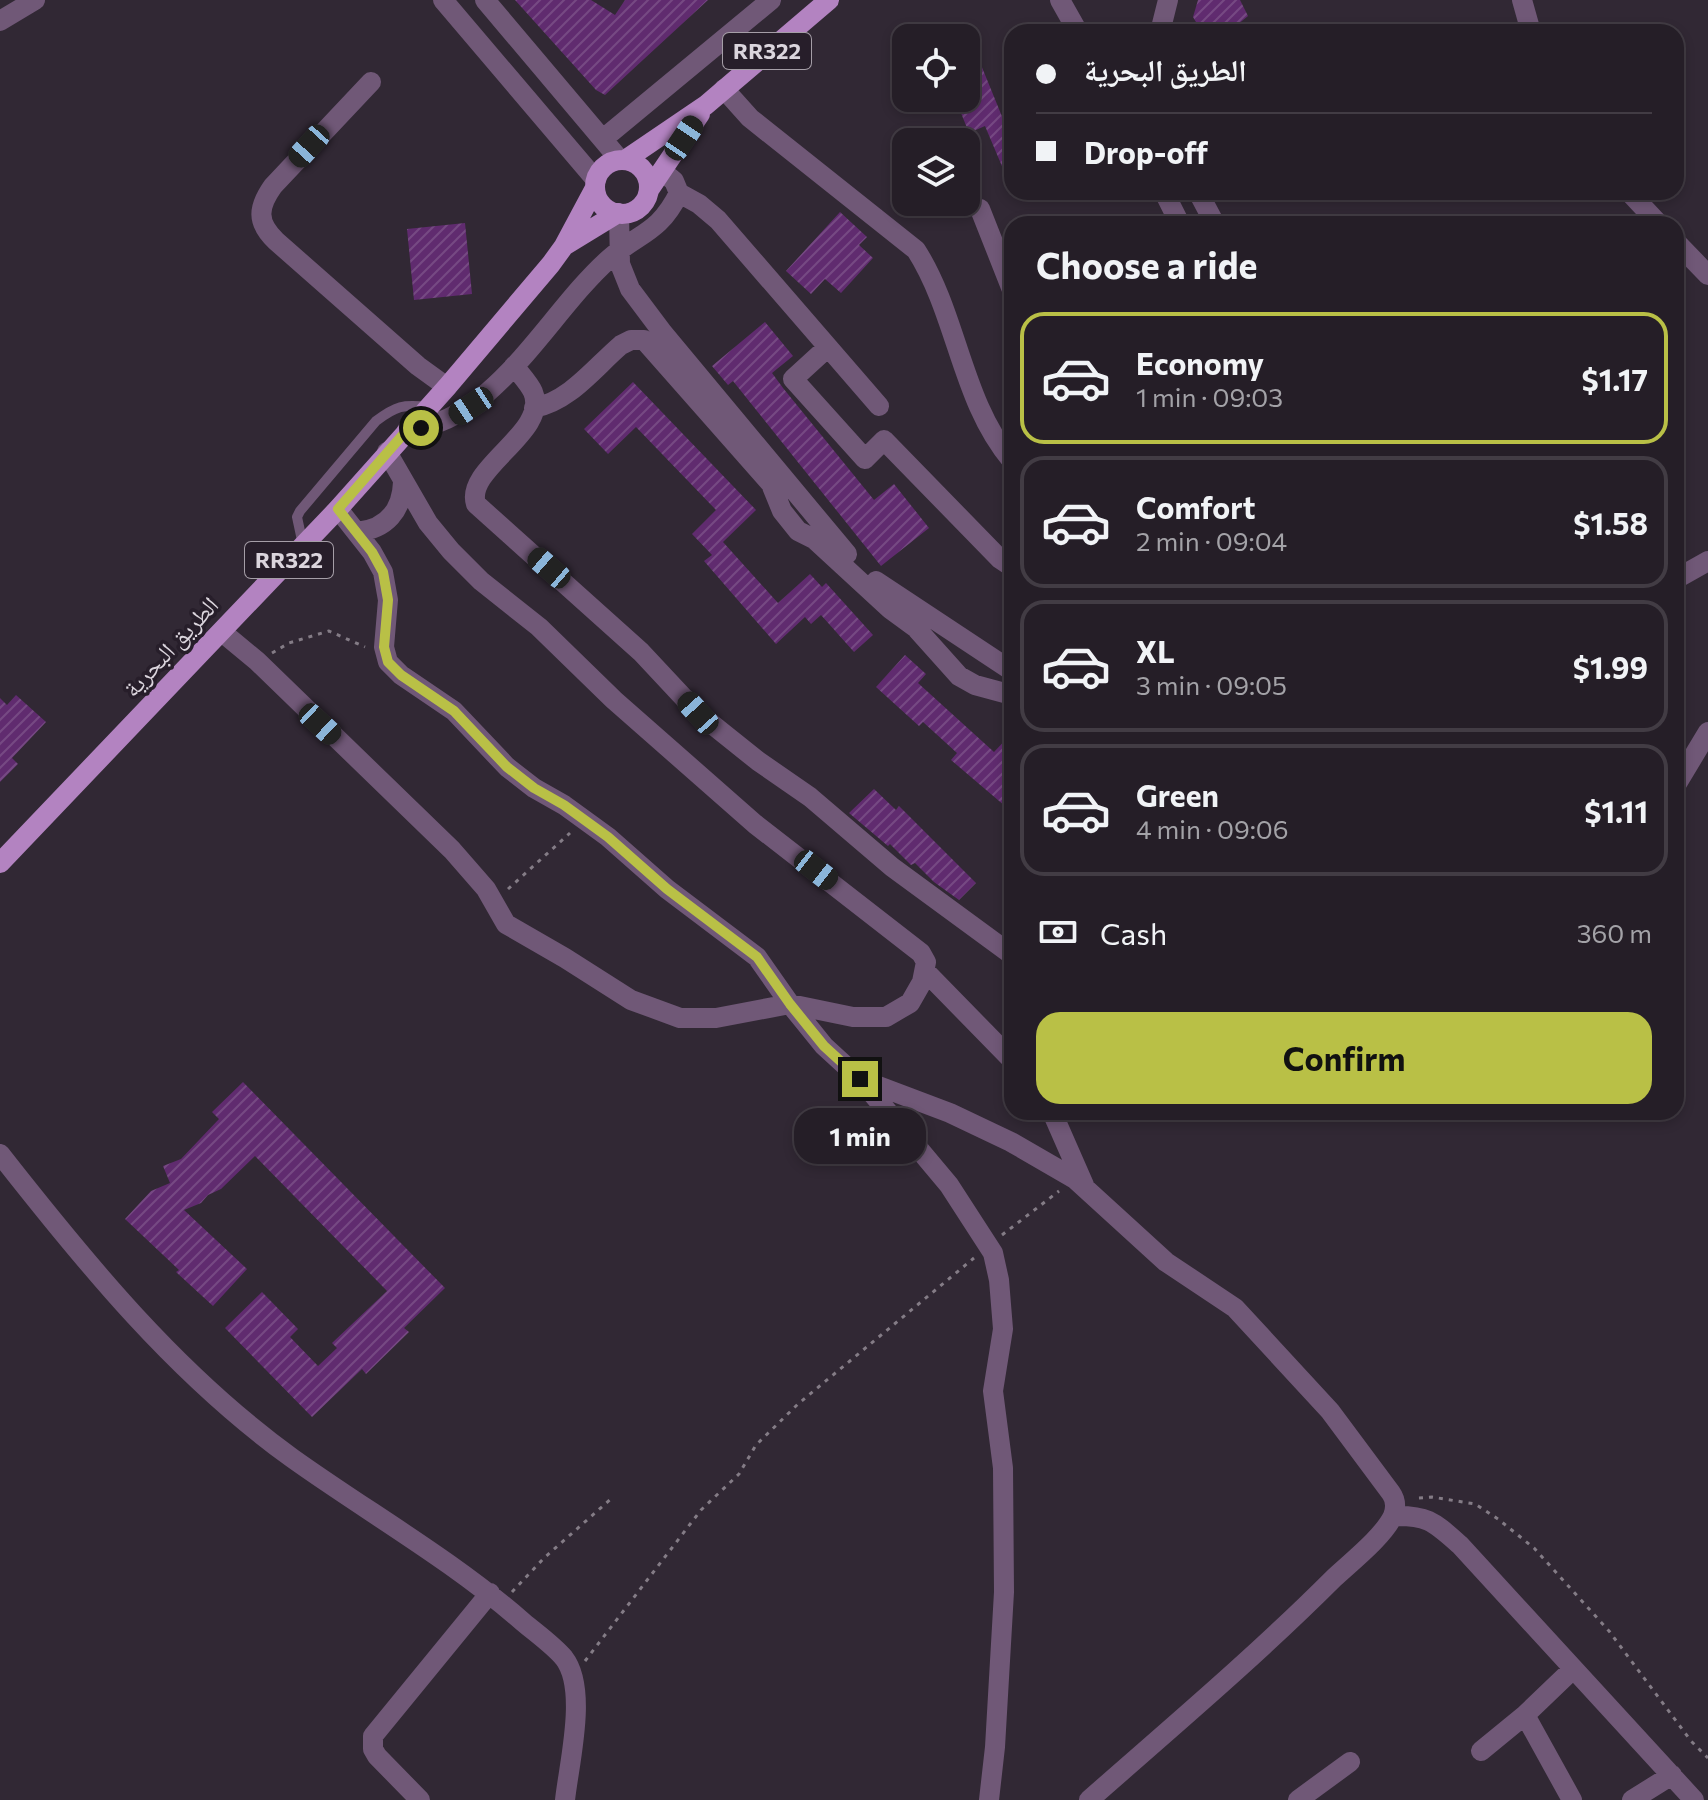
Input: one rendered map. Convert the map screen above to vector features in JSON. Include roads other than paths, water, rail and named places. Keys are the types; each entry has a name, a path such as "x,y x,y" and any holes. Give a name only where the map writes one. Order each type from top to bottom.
{"main road":[{"name":"RR322","path":"596,184 607,164 623,160 706,105 829,0"},
{"name":"RR322","path":"618,213 638,209 644,202 706,105"},
{"path":"623,160 642,168 647,175 649,190"},
{"path":"596,184 603,205 618,213"},
{"name":"الطريق البحرية","path":"0,863 338,509 447,387 564,246 596,184"},
{"name":"الطريق البحرية","path":"564,246 618,213"}],"street":[{"path":"0,21 35,0"},
{"path":"485,0 623,160"},
{"path":"603,139 771,0"},
{"path":"1060,0 1074,24"},
{"path":"1162,24 1168,0"},
{"path":"1522,0 1529,24"},
{"path":"455,4 596,184"},
{"path":"371,82 273,186 261,205 260,220 268,233 310,271 418,366 447,387"},
{"path":"724,89 750,118 916,250 932,275 988,428 1004,450"},
{"path":"662,171 674,181 679,193 718,220 879,406"},
{"path":"407,430 452,418 499,382 597,271 620,250 651,232 673,206 679,193"},
{"path":"1636,200 1652,216"},
{"path":"980,209 1004,270"},
{"path":"618,213 620,264 630,289 850,558 883,587 1004,666"},
{"path":"1684,250 1708,275"},
{"path":"534,408 562,398 621,345 631,340 644,340 771,484 782,511 798,531 814,539 890,609 916,628 959,676 975,685 1004,693"},
{"path":"828,347 793,379 865,459 884,440 1004,562"},
{"path":"514,366 533,392 534,408 521,432 478,482 474,495 476,504 641,652 698,713 810,797 892,867 1004,949"},
{"path":"222,632 257,661 452,850 486,889 502,919 514,930 631,1000 680,1018 716,1018 790,1004 853,1017 886,1017 910,1003 926,972 926,962 921,953 755,824 614,700 539,627 481,581 438,537 387,452"},
{"path":"357,532 370,531 397,511 403,498 403,482"},
{"path":"338,509 372,552 386,584 384,647 388,662 401,675 454,711 507,767 585,819 667,889 757,957 824,1046 860,1079 949,1185 988,1245 996,1268 1003,1315 993,1391 1003,1468 1004,1528 1001,1670 989,1800"},
{"path":"1684,574 1708,561"},
{"path":"1684,772 1708,732"},
{"path":"926,972 1004,1052"},
{"path":"860,1079 950,1113 1011,1142 1080,1183 1166,1262 1235,1308 1330,1411 1394,1508 1426,1517 1438,1524 1492,1576 1694,1800"},
{"path":"1055,1120 1080,1183"},
{"path":"0,1154 156,1341 218,1400 291,1457 496,1598 564,1658 573,1676 576,1704 565,1800"},
{"path":"1089,1800 1297,1615 1381,1532 1394,1508"},
{"path":"420,1800 377,1756 373,1749 373,1736 496,1598"},
{"path":"1481,1751 1525,1715 1573,1669"},
{"path":"1525,1715 1572,1800"},
{"path":"1298,1800 1350,1762"},
{"path":"1632,1800 1672,1775"}],"lane":[{"path":"303,545 297,517 300,511 376,421 391,409 405,404 428,407"}]}
